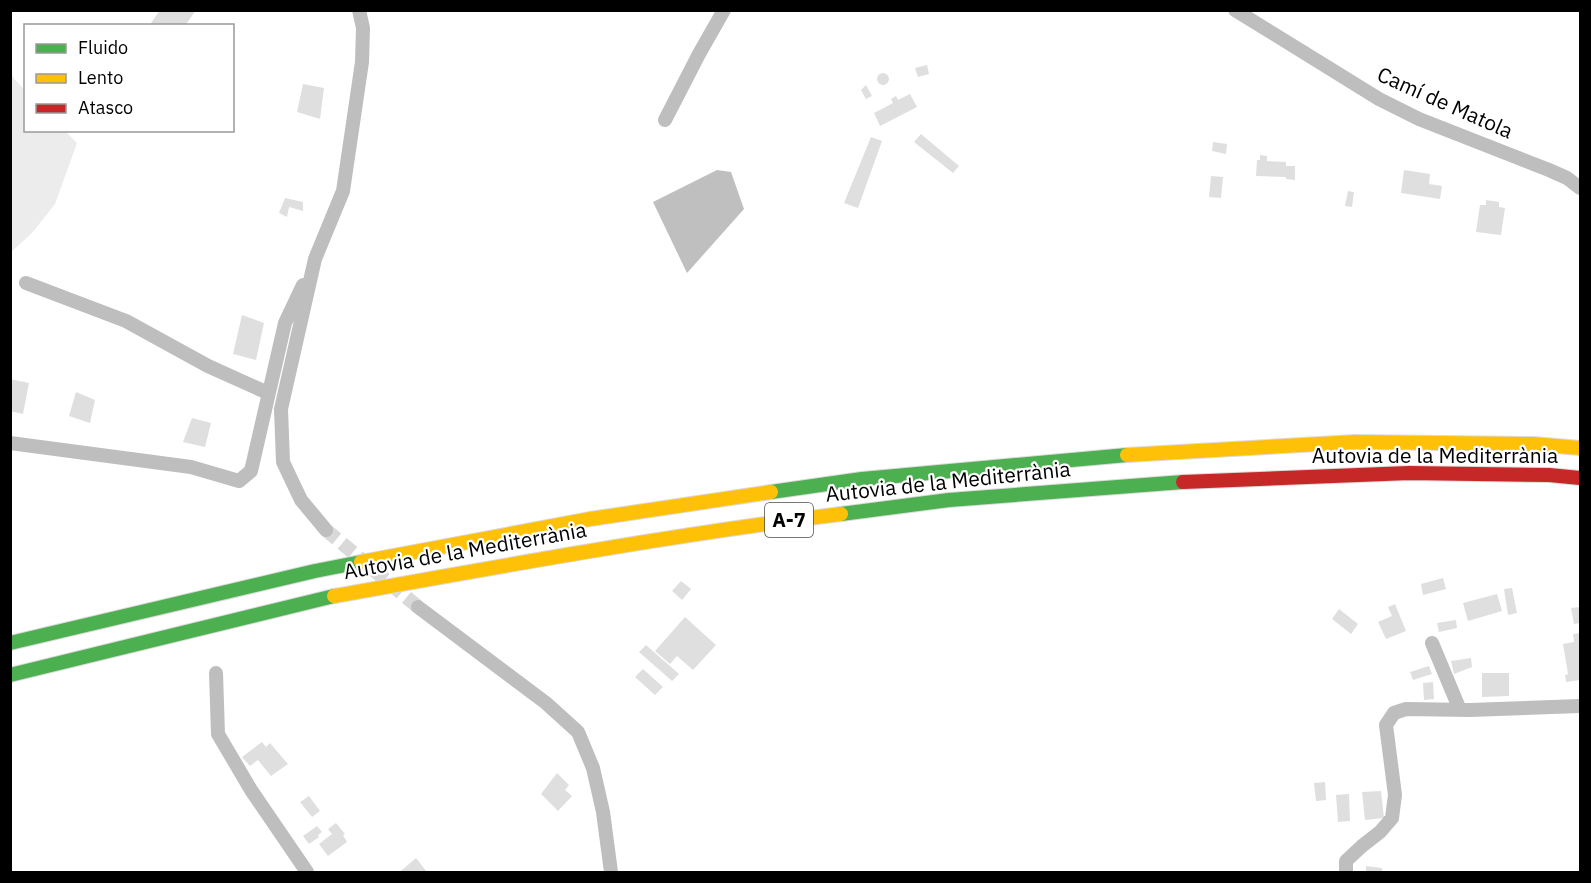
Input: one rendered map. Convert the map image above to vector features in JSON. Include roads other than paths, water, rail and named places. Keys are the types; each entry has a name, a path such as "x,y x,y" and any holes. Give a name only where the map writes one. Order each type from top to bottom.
{"highway":[{"name":"Autovia de la Mediterrània","path":"10,643 326,568 590,519 862,479 1137,454 1355,442 1533,444 1581,448"},
{"name":"Autovia de la Mediterrània","path":"10,675 314,600 518,562 758,524 950,500 1200,481 1409,473 1549,475 1581,478"}],"street":[{"path":"10,443 190,467 239,481 250,471 285,322 315,259 343,191 362,62 363,28 359,10"},
{"path":"665,120 724,10"},
{"name":"Camí de Matola","path":"1235,10 1379,99 1419,119 1549,170 1567,178 1581,188"},
{"path":"315,259 281,409 283,462 301,500 326,530"},
{"path":"26,283 126,321 208,366 268,393"},
{"path":"418,607 546,703 578,732 593,768 603,812 611,873"},
{"path":"1432,643 1460,710"},
{"path":"216,673 218,734 251,790 307,873"},
{"path":"1346,873 1346,861 1392,819 1395,795 1386,725 1394,713 1406,709 1460,710 1581,706"}],"tunnel":[{"path":"326,530 418,607"}]}
